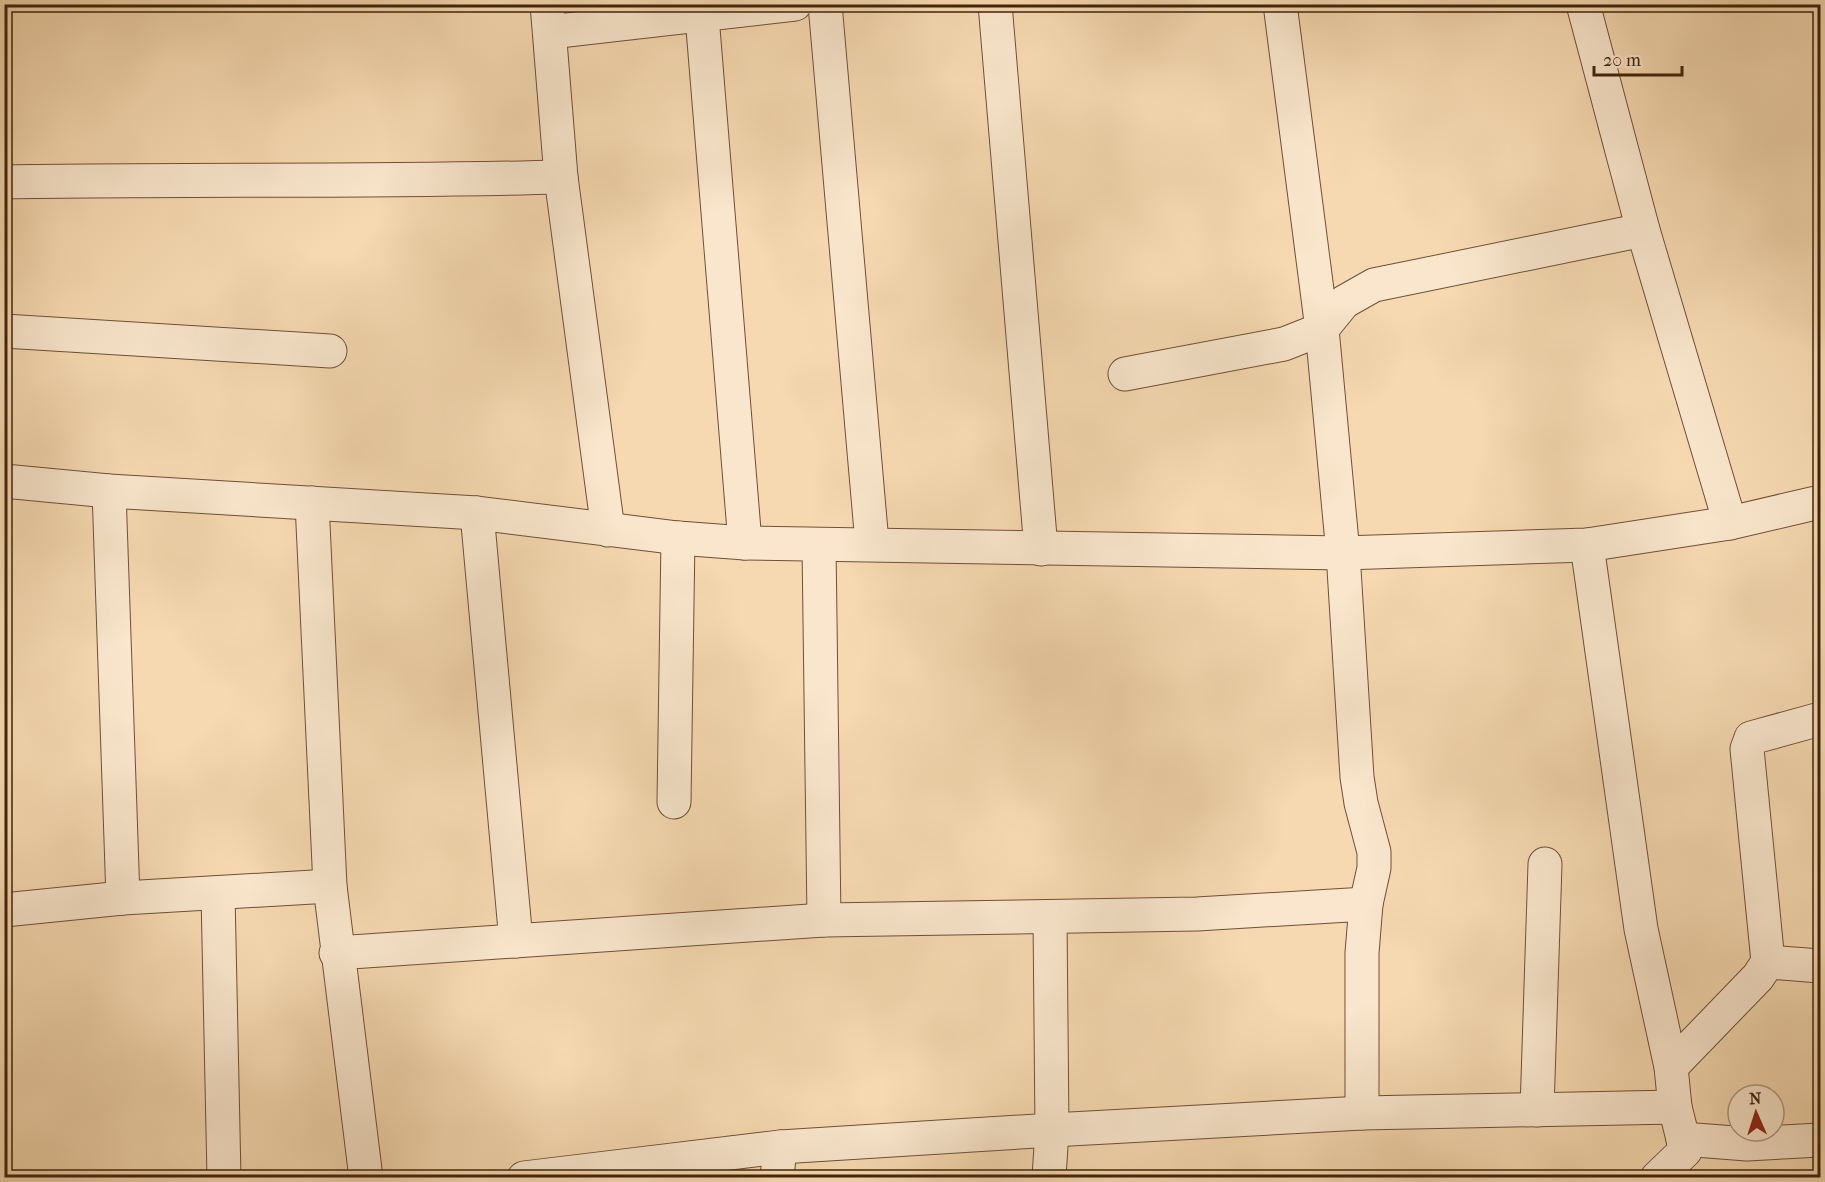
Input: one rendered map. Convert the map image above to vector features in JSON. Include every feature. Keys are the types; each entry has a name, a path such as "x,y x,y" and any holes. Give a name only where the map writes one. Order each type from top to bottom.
{"street":[{"path":"608,530 561,177 548,18 795,4"},
{"path":"825,4 872,543"},
{"path":"995,4 1041,549"},
{"path":"1280,4 1322,329 1343,553 1357,777 1361,803 1374,852 1374,867 1366,904 1362,953 1362,1113"},
{"path":"1583,4 1643,230 1730,522"},
{"path":"701,10 745,543"},
{"path":"4,182 244,179 380,182 561,177"},
{"path":"1125,374 1262,350 1322,329 1344,302 1374,285 1643,230"},
{"path":"4,330 330,351"},
{"path":"4,481 109,491 477,513 678,538 745,543 819,545 872,543 1041,549 1343,553 1587,545 1730,522 1821,502"},
{"path":"109,491 123,898"},
{"path":"312,503 330,886 336,953 366,1178"},
{"path":"477,513 516,941"},
{"path":"674,802 678,538"},
{"path":"819,545 824,920"},
{"path":"1587,545 1641,929 1671,1067 1675,1107 1686,1156"},
{"path":"1671,1067 1758,977 1768,962 1747,749 1751,738 1764,732 1821,719"},
{"path":"1537,1110 1545,864"},
{"path":"4,910 123,898 330,886"},
{"path":"218,894 224,1178"},
{"path":"336,953 824,920 1197,914 1366,904"},
{"path":"1049,1178 1052,1130 1050,917"},
{"path":"1768,962 1821,966"},
{"path":"524,1178 779,1162 1052,1130 1362,1113 1675,1107"},
{"path":"1657,1178 1686,1156 1748,1144 1821,1140"}]}
